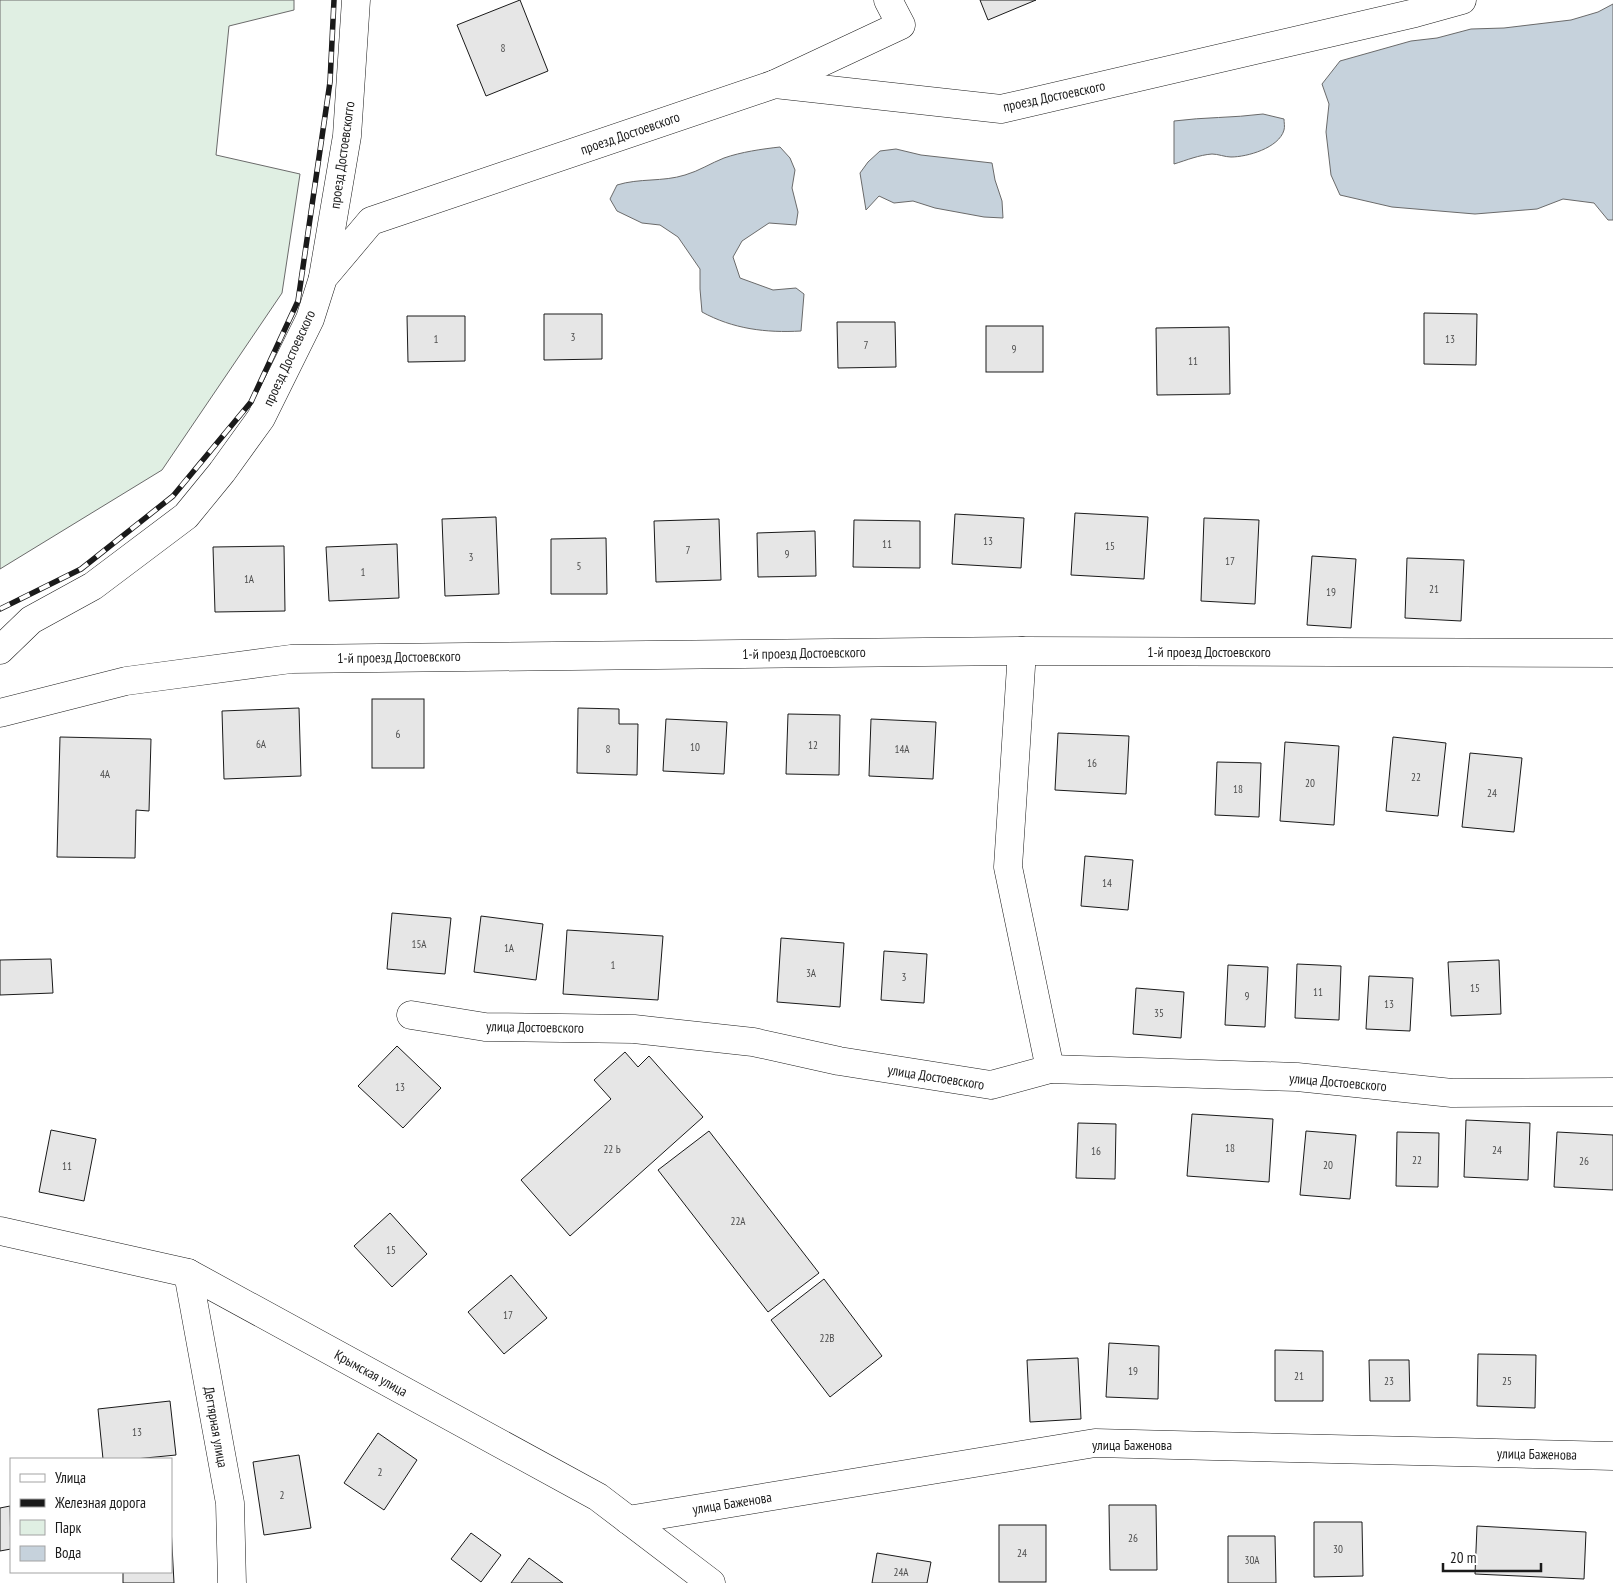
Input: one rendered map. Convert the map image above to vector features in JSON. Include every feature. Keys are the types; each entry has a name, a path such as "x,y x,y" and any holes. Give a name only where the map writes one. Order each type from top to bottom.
{"street":[{"name":"проезд Достоевскогго","path":"323,278 347,136 356,0"},
{"path":"775,84 901,25 888,0"},
{"name":"проезд Достоевского","path":"0,650 31,620 93,586 186,516 222,472 261,418 310,319 323,278 371,221 775,84 1001,109 1411,7 1462,0"},
{"path":"1022,651 1008,867 1050,1069"},
{"name":"1-й проезд Достоевского","path":"0,713 126,681 290,658 1022,651 1613,654"},
{"name":"улица Достоевского","path":"411,1015 485,1027 634,1029 753,1042 839,1061 991,1085 1050,1069 1297,1077 1452,1093 1613,1092"},
{"name":"Крымская улица","path":"0,1231 188,1273 598,1497 710,1583"},
{"name":"Дегтярная улица","path":"188,1273 230,1503 232,1583"},
{"name":"улица Баженова","path":"628,1520 1095,1443 1613,1456"}],"green space":[{"path":"0,0 294,0 294,10 229,26 216,155 300,174 282,293 162,470 0,569"}],"water":[{"path":"1613,4 1613,220 1608,220 1594,203 1563,199 1537,209 1475,214 1392,207 1340,195 1331,175 1326,132 1329,104 1322,84 1340,61 1411,41 1437,38 1471,29 1504,28 1571,20 1598,12"},
{"path":"1263,114 1284,119 1284,129 1276,142 1262,150 1231,157 1214,154 1207,155 1174,164 1174,121"},
{"path":"780,147 790,158 795,170 792,188 798,212 796,225 769,223 742,241 733,257 740,278 773,290 796,288 804,294 801,331 750,329 714,318 702,312 700,269 678,237 660,225 642,223 617,211 610,199 617,185 634,181 677,177 731,156"},
{"path":"896,149 921,155 992,163 1002,201 1003,218 984,217 935,208 913,201 894,203 879,196 866,210 860,173 880,151"}],"building":[{"path":"520,0 548,71 486,96 457,25"},
{"path":"980,0 1036,0 988,20"},
{"path":"1424,313 1477,314 1476,365 1424,364"},
{"path":"544,314 602,314 602,359 544,360"},
{"path":"407,316 465,316 465,361 408,362"},
{"path":"837,322 895,322 896,367 838,368"},
{"path":"986,326 1043,326 1043,372 986,372"},
{"path":"1229,327 1230,394 1157,395 1156,328"},
{"path":"1075,513 1148,517 1144,579 1071,575"},
{"path":"955,514 1024,518 1021,568 952,564"},
{"path":"496,517 499,594 445,596 442,519"},
{"path":"1204,518 1259,520 1255,604 1201,601"},
{"path":"719,519 721,580 656,582 654,521"},
{"path":"854,520 920,521 920,568 853,567"},
{"path":"815,531 816,576 758,577 757,533"},
{"path":"606,538 607,594 551,594 551,539"},
{"path":"397,544 399,598 329,601 326,547"},
{"path":"284,546 285,611 215,612 213,547"},
{"path":"1312,556 1356,559 1351,628 1307,625"},
{"path":"1407,558 1464,560 1461,621 1405,618"},
{"path":"372,699 424,699 424,768 372,768"},
{"path":"299,708 301,776 224,779 222,711"},
{"path":"578,708 619,709 619,724 638,724 637,775 577,773"},
{"path":"788,714 840,715 839,775 786,774"},
{"path":"666,719 727,722 724,774 663,771"},
{"path":"871,719 936,722 933,779 869,776"},
{"path":"1058,733 1129,736 1126,794 1055,790"},
{"path":"60,737 151,739 149,811 136,810 135,858 57,857"},
{"path":"1393,737 1446,743 1438,816 1386,811"},
{"path":"1285,742 1339,746 1334,825 1280,821"},
{"path":"1470,753 1522,758 1514,832 1462,827"},
{"path":"1217,762 1261,763 1259,817 1215,815"},
{"path":"1085,856 1133,860 1128,910 1081,906"},
{"path":"392,913 451,918 445,974 387,969"},
{"path":"481,916 543,924 536,980 474,972"},
{"path":"567,930 663,936 658,1000 563,994"},
{"path":"781,938 844,943 840,1007 777,1002"},
{"path":"884,951 927,954 924,1003 881,1000"},
{"path":"51,959 53,993 0,995 0,960"},
{"path":"1499,960 1501,1014 1451,1016 1448,962"},
{"path":"1297,964 1341,966 1339,1020 1295,1018"},
{"path":"1228,965 1268,967 1265,1027 1225,1025"},
{"path":"1369,976 1413,978 1410,1031 1366,1029"},
{"path":"1136,988 1184,992 1181,1038 1133,1034"},
{"path":"397,1046 441,1088 403,1128 358,1086"},
{"path":"625,1052 638,1067 649,1056 703,1117 570,1236 521,1180 611,1099 594,1080"},
{"path":"1192,1114 1273,1119 1269,1182 1187,1176"},
{"path":"1466,1120 1530,1123 1528,1180 1464,1177"},
{"path":"1078,1123 1116,1124 1115,1179 1076,1178"},
{"path":"51,1130 96,1139 84,1201 39,1192"},
{"path":"709,1131 819,1273 768,1312 658,1170"},
{"path":"1306,1131 1356,1135 1350,1199 1300,1195"},
{"path":"1397,1132 1439,1133 1438,1187 1396,1186"},
{"path":"1557,1132 1613,1135 1613,1190 1554,1187"},
{"path":"390,1213 427,1254 392,1287 354,1246"},
{"path":"511,1275 547,1318 504,1354 468,1312"},
{"path":"824,1279 882,1356 830,1397 771,1320"},
{"path":"1109,1343 1159,1346 1158,1399 1106,1397"},
{"path":"1275,1350 1323,1351 1323,1401 1275,1401"},
{"path":"1478,1354 1536,1355 1535,1408 1477,1406"},
{"path":"1078,1358 1081,1419 1030,1422 1027,1360"},
{"path":"1369,1360 1409,1360 1410,1401 1370,1401"},
{"path":"170,1401 176,1455 145,1458 103,1458 98,1409"},
{"path":"378,1433 417,1460 384,1510 344,1483"},
{"path":"299,1455 311,1528 264,1535 253,1462"},
{"path":"1109,1505 1156,1505 1157,1570 1110,1570"},
{"path":"10,1506 10,1549 0,1551 0,1508"},
{"path":"1314,1522 1362,1522 1363,1576 1314,1577"},
{"path":"999,1525 1046,1525 1046,1582 999,1582"},
{"path":"1477,1526 1586,1532 1584,1579 1475,1574"},
{"path":"471,1533 501,1555 481,1582 451,1559"},
{"path":"1228,1536 1275,1536 1276,1583 1228,1583"},
{"path":"172,1546 174,1583 123,1583 123,1573 172,1573"},
{"path":"877,1553 931,1562 927,1583 872,1583"},
{"path":"529,1558 563,1583 511,1583"}],"railway":[{"path":"0,609 81,569 173,496 251,402 298,301 330,82 334,0"}]}
